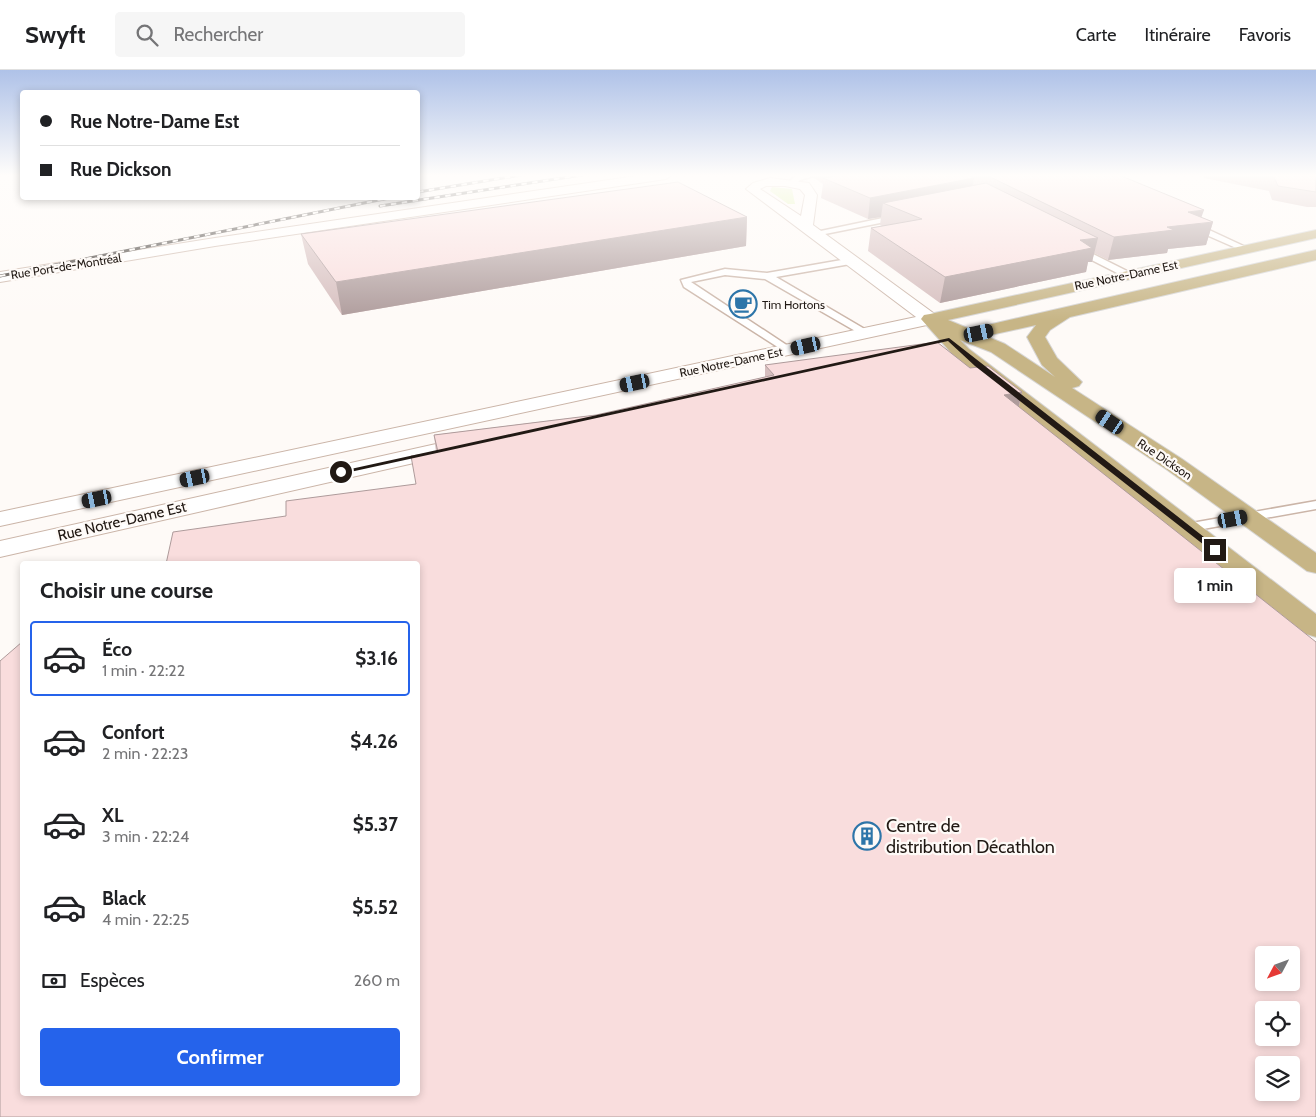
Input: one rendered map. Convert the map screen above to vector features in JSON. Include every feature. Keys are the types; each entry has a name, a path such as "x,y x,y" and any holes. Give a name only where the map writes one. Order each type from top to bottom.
{"main road":[{"name":"Rue Notre-Dame Est","path":"930,319 1316,234"},
{"name":"Rue Notre-Dame Est","path":"959,337 1064,315 1316,255"},
{"path":"1064,315 1044,326 1036,337 1038,345 1049,361 1174,464"},
{"name":"Rue Dickson","path":"930,319 959,337 998,348 1174,464 1316,565"},
{"name":"Rue Dickson","path":"959,337 962,353 1316,628"}],"street":[{"name":"Rue Port-de-Montréal","path":"0,277 340,224"},
{"name":"Rue Dickson","path":"803,224 930,319"},
{"path":"810,224 810,229"},
{"name":"Rue Notre-Dame Est","path":"0,519 930,319"},
{"name":"Rue Notre-Dame Est","path":"924,345 959,337"},
{"name":"Rue Notre-Dame Est","path":"0,549 302,480 497,438"},
{"path":"292,457 302,480"}],"lane":[{"path":"810,229 844,224"},
{"path":"1188,224 1246,249"},
{"path":"1062,242 1128,275"},
{"path":"787,350 686,283 690,278 725,272 767,276 853,261"},
{"path":"767,276 864,333"},
{"path":"1186,528 1316,504"}],"building":[{"path":"375,224 704,224 336,282 301,234"},
{"path":"894,224 1069,224 1098,238 1080,240 1092,248 945,277 871,228"},
{"path":"1087,224 1196,224 1167,227 1174,230 1114,237"},
{"name":"Centre de distribution Décathlon","path":"937,342 970,368 988,366 1022,392 1004,395 1316,642 1316,1117 0,1117 0,661 20,644 20,1096 420,1096 420,561 167,561 173,532 286,516 286,501 416,484 411,456 438,452 434,435 596,415 774,375 765,365"}],"railway":[{"path":"0,276 260,224"}],"place":[{"name":"Tim Hortons","path":"743,304"},
{"name":"Centre de distribution Décathlon","path":"867,836"}],"route":[{"path":"341,472 949,340 977,365 1215,550"}]}
